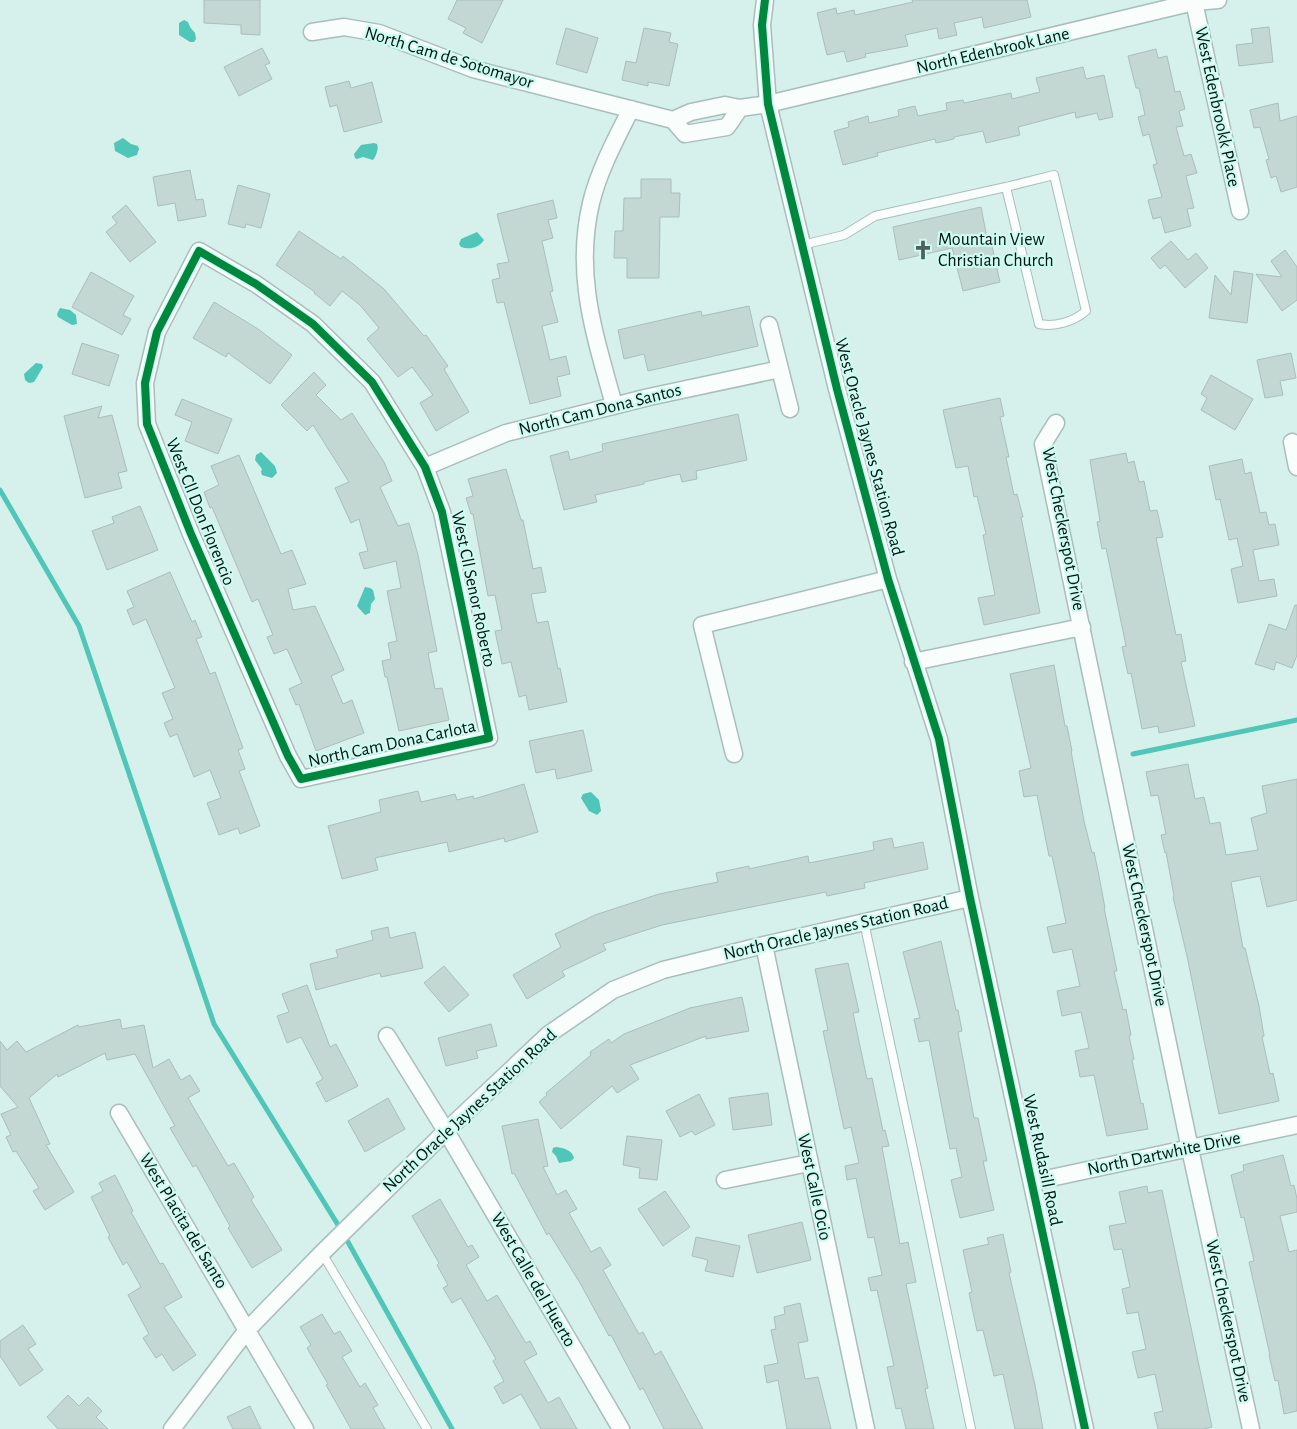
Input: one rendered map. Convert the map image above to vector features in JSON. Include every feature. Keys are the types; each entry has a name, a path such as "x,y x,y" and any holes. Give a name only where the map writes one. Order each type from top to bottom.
{"street":[{"name":"West Oracle Jaynes Station Road","path":"764,0 762,25 768,104 837,389 888,579 939,739 970,898"},
{"name":"North Edenbrook Lane","path":"768,104 1194,2 1218,0"},
{"name":"West Edenbrookk Place","path":"1194,2 1240,211"},
{"name":"North Cam de Sotomayor","path":"312,32 344,27 379,33 473,69 673,120 686,134 727,127 740,108 768,104"},
{"path":"614,405 587,298 584,264 585,235 591,202 602,169 631,109"},
{"name":"West Cll Senor Roberto","path":"199,251 256,284 313,324 372,382 425,467 442,512 489,738"},
{"name":"West Cll Don Florencio","path":"199,251 157,332 145,383 148,424 191,534 288,756 301,779"},
{"path":"769,325 790,409"},
{"name":"North Cam Dona Santos","path":"425,467 506,433 614,405 780,370"},
{"name":"West Checkerspot Drive","path":"1056,423 1043,444 1190,1149 1251,1429"},
{"path":"1292,442 1297,467"},
{"path":"734,754 702,625 888,579"},
{"path":"913,662 1082,627"},
{"name":"North Cam Dona Carlota","path":"301,779 489,738"},
{"name":"North Oracle Jaynes Station Road","path":"172,1429 247,1330 322,1253 446,1131 549,1034 613,990 664,970 970,898"},
{"name":"West Rudasill Road","path":"970,898 1085,1429"},
{"name":"West Calle Ocio","path":"764,945 866,1429"},
{"name":"West Calle del Huerto","path":"387,1036 446,1131 621,1429"},
{"name":"West Placita del Santo","path":"119,1113 305,1429"},
{"name":"North Dartwhite Drive","path":"1032,1182 1297,1125"},
{"path":"725,1180 809,1163"}],"lane":[{"path":"802,245 844,234 875,216 1054,175 1086,311 1077,319 1050,326 1038,324 1006,187"},
{"path":"864,922 920,1178 971,1429"},
{"path":"322,1253 427,1429"}],"shaded area":[{"path":"184,20 188,22 195,33 196,39 194,42 190,42 179,35 179,23"},
{"path":"123,138 131,144 138,146 137,155 128,158 115,151 114,143"},
{"path":"377,144 378,148 373,160 363,157 355,158 354,154 361,145"},
{"path":"477,232 484,240 482,243 474,248 461,247 459,244 461,239"},
{"path":"60,308 70,310 76,315 77,324 72,325 58,317 57,314"},
{"path":"36,363 42,364 43,367 34,382 29,383 25,380 24,374"},
{"path":"261,452 275,466 277,473 272,478 262,475 262,469 255,460 256,455"},
{"path":"365,587 373,590 375,599 371,604 370,613 365,615 357,606"},
{"path":"591,792 599,800 601,811 597,815 589,811 581,798 583,794"},
{"path":"556,1147 570,1151 574,1158 571,1161 559,1163 552,1152 553,1148"}],"building":[{"path":"204,0 260,0 260,35 241,34 241,25 204,23"},
{"path":"457,0 503,0 482,43 463,33 466,28 448,19"},
{"path":"912,0 1027,0 1031,17 984,28 982,17 954,23 957,35 939,39 937,28 905,35 908,46 865,54 866,57 847,62 844,51 827,55 817,13 836,8 837,14 854,10 855,15 913,2"},
{"path":"1269,27 1273,62 1239,66 1236,45 1253,43 1251,29"},
{"path":"566,28 598,38 587,73 556,64"},
{"path":"644,28 671,33 669,42 678,44 669,86 648,82 648,86 622,80 626,61 636,63"},
{"path":"262,48 270,63 265,65 272,79 239,96 224,67"},
{"path":"1156,49 1158,58 1167,56 1175,92 1180,91 1185,109 1179,111 1183,126 1176,127 1184,156 1191,154 1197,173 1186,176 1194,208 1187,209 1191,226 1165,233 1161,217 1153,219 1148,200 1162,197 1153,165 1157,164 1149,134 1143,136 1138,117 1145,115 1139,88 1136,88 1128,56"},
{"path":"1083,67 1086,79 1104,75 1113,117 1099,120 1097,113 1076,118 1075,112 1018,127 1020,135 986,143 983,131 936,143 935,139 877,153 878,156 843,165 834,131 849,127 848,122 868,116 869,123 899,116 898,110 915,106 918,116 947,110 946,103 963,100 964,103 1011,93 1012,99 1040,92 1036,78"},
{"path":"349,81 351,88 372,82 382,122 344,132 337,105 330,107 325,87"},
{"path":"1278,103 1280,121 1297,116 1297,187 1281,192 1276,176 1271,178 1266,160 1269,159 1260,127 1254,128 1250,110"},
{"path":"190,170 196,200 203,199 206,216 178,221 175,203 158,206 153,177"},
{"path":"641,179 671,179 671,193 680,193 679,217 660,217 659,278 627,278 627,258 614,258 615,231 623,231 624,198 641,198"},
{"path":"238,185 270,194 261,228 246,224 245,228 228,224"},
{"path":"553,200 557,218 548,220 553,238 542,241 553,291 550,292 558,322 542,326 550,360 566,356 570,374 557,377 561,396 530,404 504,302 497,303 492,280 500,278 497,264 509,262 497,214"},
{"path":"126,205 156,242 130,262 106,232 117,223 112,217"},
{"name":"Mountain View Christian Church","path":"981,207 987,238 990,237 1000,282 963,291 952,248 899,260 893,227"},
{"path":"299,231 341,259 343,256 384,289 424,336 426,335 448,366 444,369 469,412 436,431 420,403 433,395 412,367 398,377 367,339 379,328 360,305 342,291 330,306 315,292 276,265"},
{"path":"1171,241 1188,260 1196,253 1208,268 1185,288 1165,265 1160,269 1151,258"},
{"path":"1285,250 1297,267 1297,300 1282,311 1256,274 1282,277 1271,261"},
{"path":"1234,271 1253,274 1247,323 1209,318 1215,275 1231,295"},
{"path":"91,272 134,296 123,315 131,319 122,335 72,307"},
{"path":"214,302 258,329 292,355 270,384 228,353 226,357 193,338"},
{"path":"749,306 758,346 648,371 644,354 624,359 618,330 701,311 702,316"},
{"path":"82,343 119,355 109,386 72,374"},
{"path":"1291,353 1296,378 1280,381 1283,395 1265,398 1257,360"},
{"path":"314,372 326,385 316,395 341,420 352,413 384,462 392,481 380,487 398,526 409,523 418,555 437,651 428,653 435,689 442,688 449,720 399,731 382,661 391,659 388,643 397,641 387,591 401,588 396,561 364,569 359,553 368,551 359,519 351,523 335,488 349,482 313,425 307,431 281,405"},
{"path":"1211,375 1253,399 1235,430 1201,410 1207,398 1201,394"},
{"path":"1000,398 1004,416 1000,417 1009,457 1006,457 1014,495 1017,494 1023,517 1021,517 1040,613 984,625 978,598 995,595 983,535 986,534 977,496 974,497 968,466 956,468 943,410"},
{"path":"182,399 232,419 218,454 185,441 192,422 175,415"},
{"path":"102,406 98,418 112,415 127,471 118,473 122,488 85,498 64,416"},
{"path":"738,414 747,460 696,471 697,479 682,482 680,474 595,495 597,502 564,510 550,456 568,451 570,460 603,451 602,444"},
{"path":"1126,453 1128,463 1134,461 1139,482 1144,481 1150,511 1157,510 1163,537 1156,538 1176,635 1181,634 1186,661 1181,662 1195,726 1159,733 1158,726 1142,729 1131,673 1128,674 1122,647 1126,646 1106,548 1102,549 1097,522 1100,521 1090,460"},
{"path":"239,455 281,554 292,550 306,584 288,589 293,610 315,606 344,670 331,676 343,704 352,700 364,733 316,751 299,704 296,705 289,689 302,683 287,649 274,654 267,637 273,635 258,599 252,602 204,492 219,485 211,466"},
{"path":"1242,459 1245,474 1251,472 1260,513 1266,512 1269,525 1275,524 1279,545 1253,550 1259,581 1274,579 1277,596 1238,603 1231,569 1243,566 1237,538 1229,540 1220,499 1216,500 1209,466"},
{"path":"506,469 521,520 523,520 533,569 541,567 546,592 531,594 537,623 548,621 567,702 529,710 526,695 519,697 511,662 502,664 495,631 502,630 495,595 488,596 473,514 471,514 466,498 473,496 468,479"},
{"path":"140,506 158,550 107,570 92,531 114,523 112,517"},
{"path":"170,572 192,622 195,620 202,637 196,639 210,674 215,672 243,748 238,750 245,769 239,771 260,826 240,834 238,828 219,835 207,803 221,798 210,770 194,777 177,734 170,737 164,723 173,719 162,693 175,688 146,619 133,625 127,610 134,607 127,591"},
{"path":"1295,605 1297,605 1297,655 1292,668 1276,662 1274,670 1255,664 1269,624 1286,630"},
{"path":"1054,665 1084,821 1099,876 1117,971 1114,971 1123,1010 1126,1009 1134,1059 1132,1060 1148,1129 1107,1136 1094,1075 1080,1077 1075,1051 1089,1048 1081,1012 1062,1016 1057,991 1080,986 1072,949 1053,953 1047,927 1066,923 1052,856 1049,856 1037,795 1024,797 1019,771 1031,768 1010,674"},
{"path":"583,730 592,771 557,779 555,769 536,773 529,741"},
{"path":"1188,764 1195,799 1204,797 1210,824 1220,822 1226,855 1258,850 1251,818 1267,813 1262,786 1297,779 1297,900 1267,907 1260,876 1231,882 1243,948 1245,948 1259,1006 1264,1036 1262,1037 1270,1074 1273,1073 1279,1101 1219,1114 1161,835 1166,834 1158,795 1151,796 1146,772"},
{"path":"524,784 538,832 505,842 504,838 449,852 447,842 375,858 378,870 342,879 328,826 381,812 379,800 418,791 421,802 455,794 457,800 473,796 474,799"},
{"path":"892,838 894,848 923,842 928,869 864,883 865,888 827,896 826,892 662,925 603,944 606,950 562,971 565,976 527,999 513,975 561,947 555,934 595,915 659,894 718,882 716,873 749,866 749,869 808,856 809,863 874,850 873,842"},
{"path":"388,927 390,938 415,932 423,968 381,977 380,973 316,990 310,964 338,957 336,950 373,940 371,931"},
{"path":"941,941 956,1010 958,1010 962,1031 958,1032 974,1118 978,1118 987,1161 983,1161 994,1210 960,1218 951,1180 962,1177 956,1148 950,1149 929,1040 919,1042 914,1019 920,1018 903,952"},
{"path":"848,963 859,1012 853,1013 867,1079 872,1078 883,1131 885,1130 889,1146 882,1147 900,1244 908,1242 916,1282 906,1284 928,1388 925,1389 934,1429 906,1429 901,1408 896,1409 887,1367 894,1366 877,1290 871,1291 868,1278 882,1275 874,1237 868,1238 856,1178 847,1180 845,1166 859,1163 851,1127 844,1129 823,1031 828,1030 815,969"},
{"path":"444,966 469,995 449,1012 424,983"},
{"path":"307,985 330,1047 336,1044 358,1086 326,1102 316,1083 323,1079 301,1037 287,1043 277,1016 289,1012 282,994"},
{"path":"742,997 749,1031 706,1039 706,1036 630,1065 639,1079 617,1093 612,1086 561,1129 539,1102 547,1095 546,1093 591,1055 590,1052 609,1039 611,1043 624,1034 690,1008"},
{"path":"120,1019 122,1029 144,1025 153,1068 169,1059 181,1080 190,1075 200,1091 188,1098 228,1166 234,1163 254,1197 251,1200 282,1250 252,1268 228,1228 230,1226 196,1165 193,1167 170,1128 175,1126 135,1054 107,1060 105,1053 58,1077 57,1074 29,1098 50,1144 46,1145 74,1192 45,1210 33,1191 39,1188 16,1151 13,1152 6,1137 11,1135 1,1114 18,1107 0,1086 0,1041 7,1050 17,1041 26,1052 78,1025 79,1027"},
{"path":"491,1024 497,1046 476,1051 478,1058 446,1066 438,1038"},
{"path":"768,1093 772,1125 733,1130 729,1098"},
{"path":"699,1094 715,1125 695,1135 692,1131 680,1137 666,1111"},
{"path":"388,1098 405,1129 365,1152 348,1121"},
{"path":"538,1119 548,1166 543,1167 557,1195 566,1190 577,1209 569,1213 591,1252 600,1247 611,1265 603,1270 639,1334 643,1332 655,1355 661,1351 703,1429 664,1429 643,1388 640,1390 611,1335 609,1336 580,1283 549,1233 547,1235 514,1173 512,1174 502,1126"},
{"path":"627,1136 662,1140 657,1180 639,1178 640,1168 623,1165"},
{"path":"1283,1155 1291,1186 1294,1185 1297,1199 1297,1212 1280,1216 1289,1252 1297,1250 1297,1411 1284,1414 1278,1380 1275,1381 1249,1262 1254,1261 1244,1217 1241,1218 1231,1175 1244,1171 1243,1165"},
{"path":"115,1175 133,1211 131,1212 160,1264 163,1263 182,1297 164,1307 196,1355 173,1371 162,1354 156,1358 143,1338 149,1334 128,1295 141,1287 127,1262 123,1265 108,1237 110,1236 91,1197 103,1191 99,1183"},
{"path":"1147,1186 1148,1193 1162,1190 1212,1427 1204,1429 1158,1429 1154,1413 1163,1411 1155,1374 1138,1378 1132,1352 1146,1349 1138,1312 1127,1314 1122,1289 1130,1287 1122,1249 1114,1250 1109,1226 1126,1223 1119,1192"},
{"path":"665,1191 690,1227 663,1246 638,1209"},
{"path":"440,1199 468,1247 472,1245 479,1257 466,1265 487,1301 497,1295 526,1343 530,1341 537,1354 524,1361 548,1403 559,1397 577,1429 541,1429 521,1394 503,1404 494,1387 504,1381 493,1361 496,1359 461,1298 452,1303 443,1288 448,1285 437,1265 439,1263 412,1216"},
{"path":"802,1222 811,1260 757,1273 748,1235"},
{"path":"1003,1234 1011,1272 1009,1273 1035,1385 1043,1429 1015,1429 1003,1374 994,1376 983,1330 977,1331 969,1293 972,1292 963,1250 989,1244 987,1238"},
{"path":"696,1237 740,1246 733,1277 705,1271 708,1260 692,1256"},
{"path":"800,1303 808,1341 798,1343 805,1379 818,1377 831,1429 787,1429 778,1380 767,1383 764,1366 778,1363 771,1330 776,1329 774,1317 785,1314 784,1307"},
{"path":"322,1314 334,1334 340,1331 352,1351 342,1357 360,1387 365,1383 378,1405 373,1408 385,1429 351,1429 326,1385 328,1384 307,1348 311,1345 300,1327"},
{"path":"23,1325 36,1344 28,1349 43,1370 20,1386 0,1356 0,1341"},
{"path":"68,1395 79,1406 88,1397 102,1411 96,1417 108,1429 58,1429 47,1417"},
{"path":"250,1406 261,1429 233,1429 227,1417"}],"waterway":[{"path":"0,490 79,626 214,1024 343,1233 452,1429"},
{"path":"1133,754 1297,720"}],"cycle path":[{"path":"765,0 762,25 768,104 837,389 888,579 939,739 970,898 1085,1429"},
{"path":"199,251 256,284 313,324 372,382 425,467 442,512 489,738 301,779 288,756 191,534 147,424 145,383 157,332 199,251"}],"place":[{"name":"Mountain View Christian Church","path":"923,250"}]}
